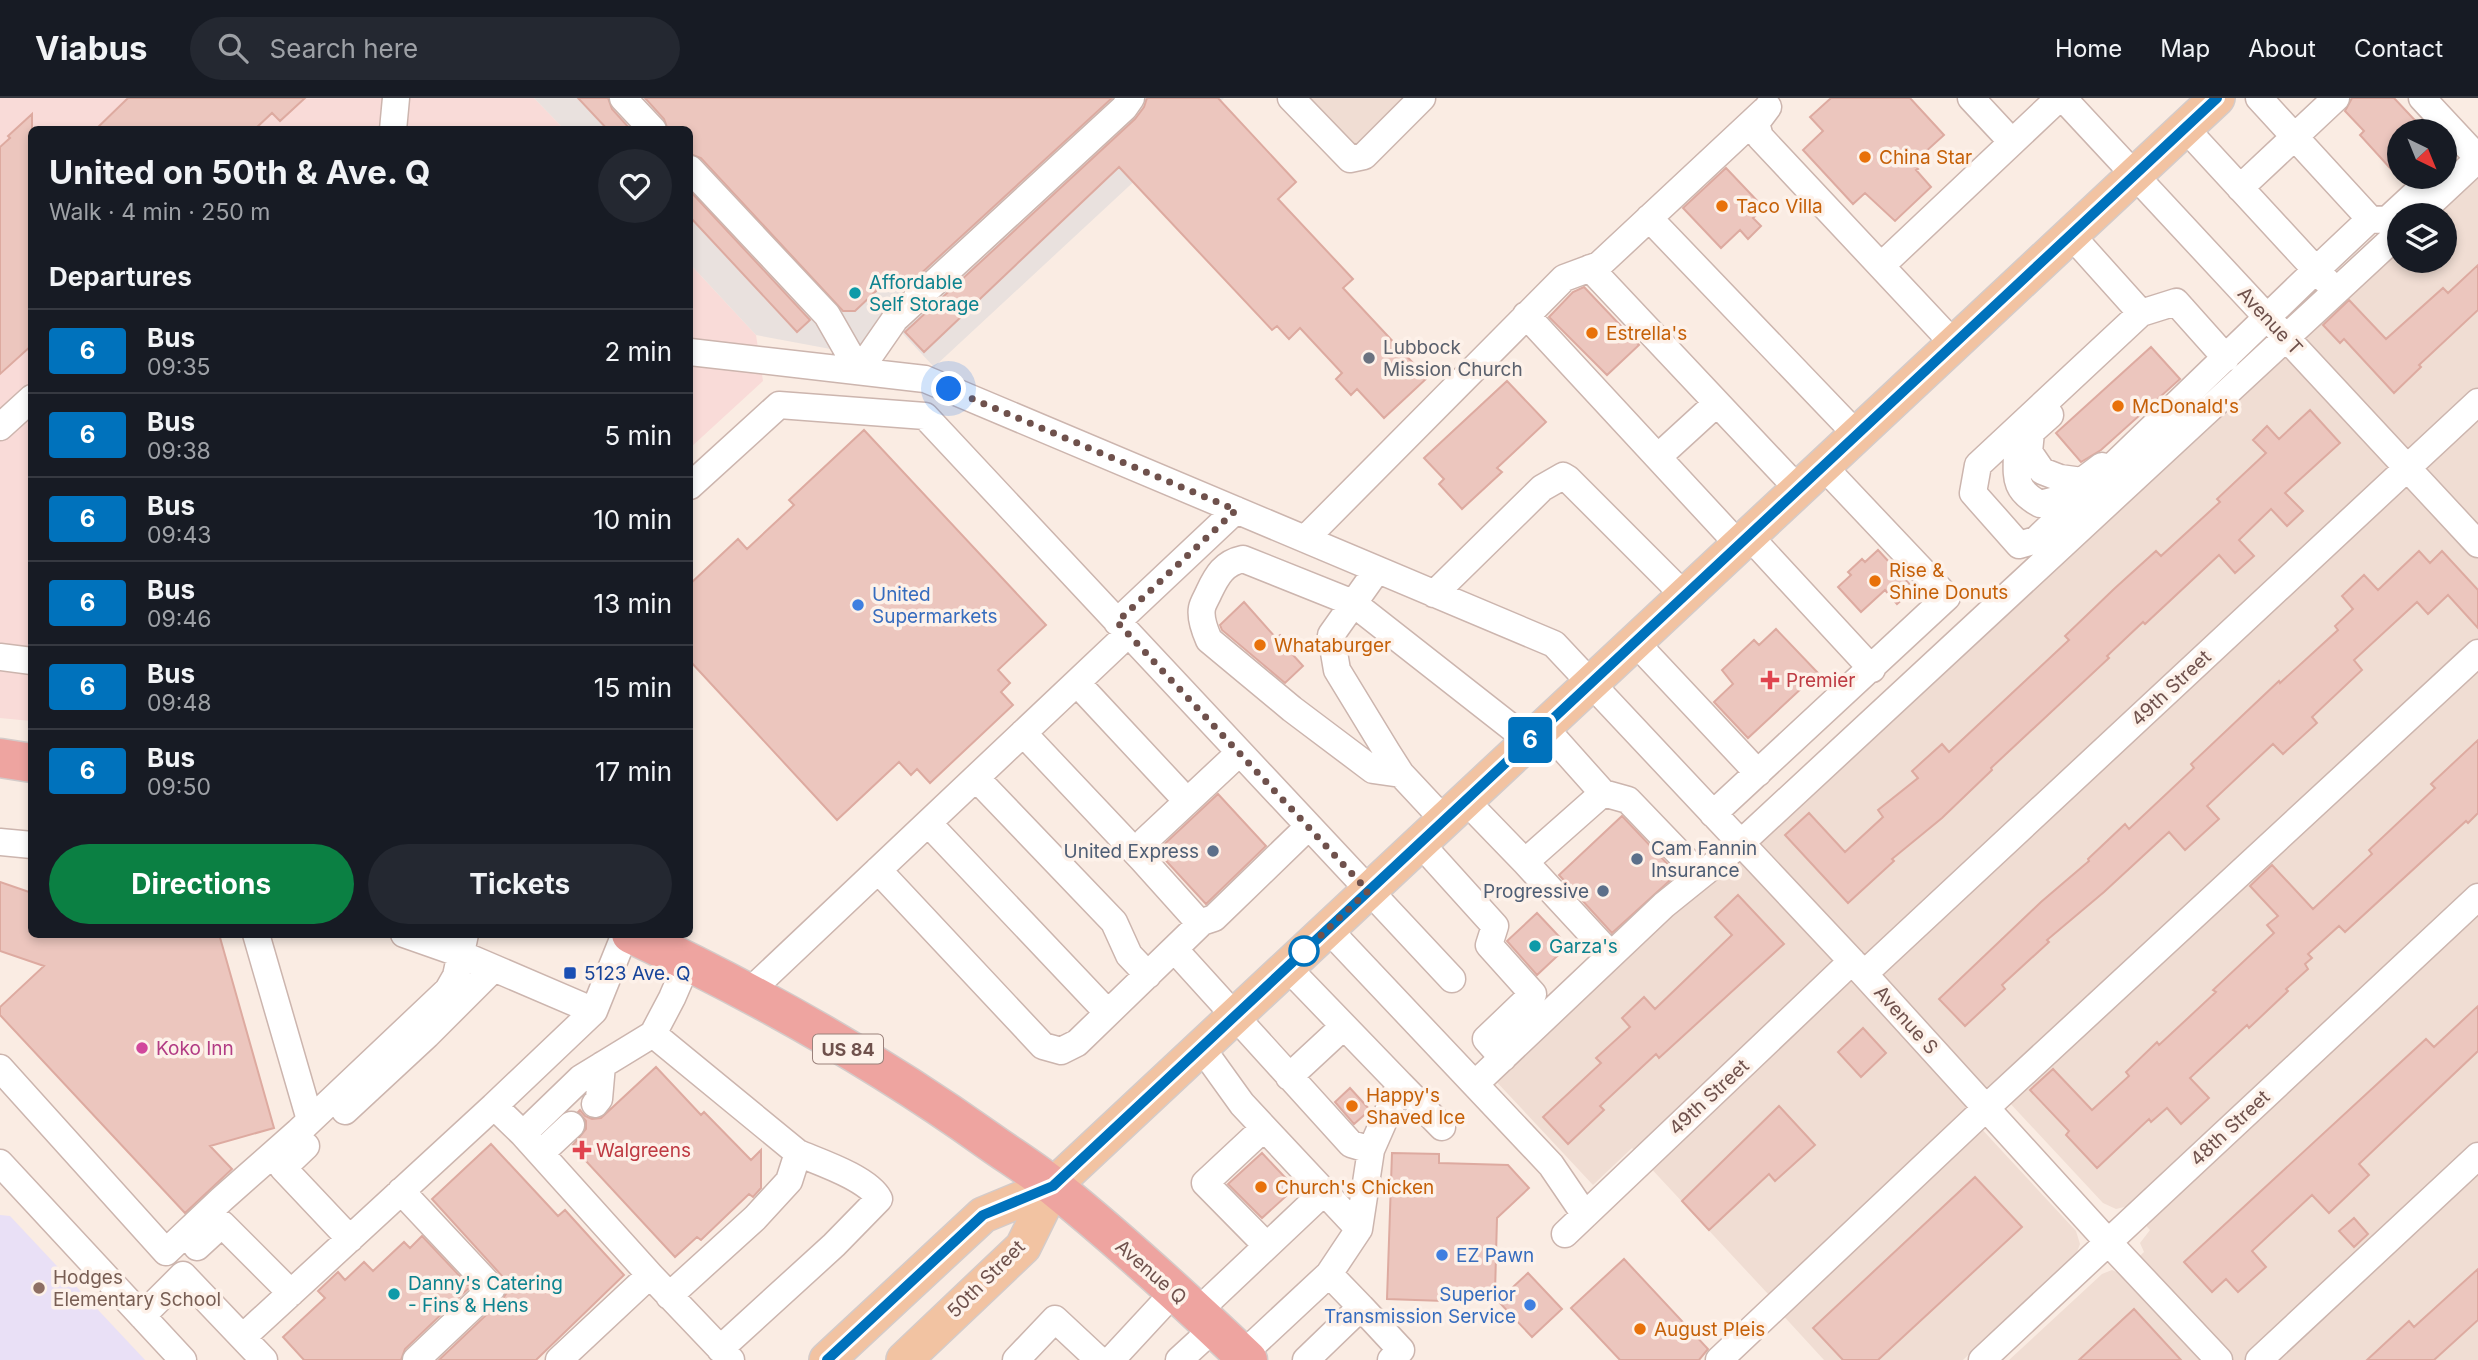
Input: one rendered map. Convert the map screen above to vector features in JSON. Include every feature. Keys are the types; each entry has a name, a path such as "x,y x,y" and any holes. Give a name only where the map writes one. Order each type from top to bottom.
{"highway":[{"path":"0,758 28,762"},
{"name":"US 84","path":"639,938 748,993 893,1075 1053,1186"},
{"name":"Avenue Q","path":"1053,1186 1245,1357"}],"main road":[{"name":"50th Street","path":"904,1360 1023,1247 1053,1186 2217,98"},
{"name":"50th Street","path":"827,1360 983,1215 1053,1186"}],"street":[{"path":"393,126 396,98"},
{"path":"623,98 649,126"},
{"path":"693,172 827,315 859,371 895,319 1124,108 1131,98"},
{"path":"1291,98 1350,159 1364,156 1422,98"},
{"path":"1971,98 2012,142"},
{"path":"1881,266 2061,98"},
{"name":"Avenue T","path":"2061,98 2478,544"},
{"path":"2259,98 2370,219 2387,231"},
{"path":"2241,188 2336,98"},
{"path":"2407,98 2427,119"},
{"path":"2422,98 2478,159 2431,203"},
{"path":"1305,539 1564,278 1599,265 1770,104"},
{"path":"1770,104 1756,123 1760,137 1954,344"},
{"path":"2185,128 2336,291"},
{"path":"2226,358 2176,302 2141,313 1978,465 1973,493 2019,545 2036,540 2226,358 2316,270 2370,219 2387,220 2420,189"},
{"path":"1649,218 1857,435"},
{"path":"2071,235 2141,313"},
{"path":"1475,1084 1611,955 1700,875 1741,843 2387,244"},
{"path":"1590,268 1798,489"},
{"path":"1526,315 1658,457 1872,668"},
{"name":"Avenue S","path":"693,352 925,379 1554,644 1858,968 2219,1360"},
{"path":"2080,368 2070,398 2031,432 2029,452 2042,471 2060,478 2082,481 2102,466 2171,399 2193,389"},
{"path":"0,427 28,402"},
{"name":"49th Street","path":"1565,1234 2478,402"},
{"path":"1658,457 1717,403"},
{"path":"693,483 779,405 925,416 1452,979"},
{"path":"1713,814 1947,597 1824,466"},
{"path":"1434,594 1542,488 1563,476 1685,596"},
{"path":"748,993 1077,683 1122,628 1236,510"},
{"path":"1401,774 1373,770 1209,640 1204,628 1202,608 1223,567 1232,561 1243,559 1353,603 1537,734 1603,793 1628,800 1700,875"},
{"path":"1377,570 1331,635 1337,670 1401,774 1443,821 1495,926 1489,945 1533,994"},
{"path":"1636,642 1758,773"},
{"path":"1719,1360 1986,1108 2478,653"},
{"path":"0,657 28,660"},
{"path":"1077,683 1187,801"},
{"path":"1023,733 1195,918 1202,922"},
{"path":"1142,859 1140,849 1146,840 1240,753"},
{"path":"976,778 1114,922 1129,955 1148,975"},
{"path":"1525,862 1603,793"},
{"path":"1443,821 1525,862 1611,955"},
{"path":"928,823 1108,1013"},
{"path":"878,870 1044,1046 1061,1051 1077,1043 1202,922 1214,918 1308,827"},
{"path":"0,842 28,845"},
{"name":"48th Street","path":"1982,1360 2478,897"},
{"path":"1328,929 1551,1165 1585,1215"},
{"path":"258,938 310,1120"},
{"path":"428,938 463,944 493,969 594,1011"},
{"path":"243,1337 594,1011 623,938"},
{"path":"0,1068 166,1252 448,989 456,976 463,944"},
{"path":"1175,950 1351,1144 1371,1150"},
{"path":"532,1144 580,1078 653,1034 688,961"},
{"path":"1287,967 1441,1127"},
{"path":"350,1238 283,1168 418,1044 493,969"},
{"path":"1503,1058 1486,1039 1533,994 1571,993"},
{"path":"1289,1077 1344,1027"},
{"path":"494,1106 725,1354 878,1199 875,1192 846,1174 797,1153 653,1034"},
{"path":"1201,1047 1259,1132 1320,1196 1359,1229"},
{"path":"594,1104 599,1099 602,1065"},
{"path":"1245,1357 1329,1274 1359,1229 1371,1150 1400,1084"},
{"path":"532,1144 571,1125"},
{"path":"1259,1132 1205,1183 1267,1246"},
{"path":"669,1296 755,1218 781,1190 789,1181 797,1153"},
{"path":"2259,1360 2478,1156"},
{"path":"1,1168 183,1360"},
{"path":"401,1191 492,1288 416,1360"},
{"path":"1111,1360 1195,1310 1320,1196"},
{"path":"264,1360 183,1275 183,1260 222,1224 291,1293"},
{"path":"1329,1274 1401,1350 1391,1360"},
{"path":"142,1316 183,1275"},
{"path":"559,1360 649,1275"},
{"path":"1306,1360 1361,1307"},
{"path":"1179,1360 1195,1310"},
{"path":"1016,1360 1055,1320 1099,1360"}],"shaded area":[{"path":"0,98 534,98 561,126 28,126 28,721 0,718"},
{"path":"534,98 1224,98 934,367 889,319 852,353 756,335 693,267 693,126 561,126"},
{"path":"1286,98 1411,98 1344,160"},
{"path":"2478,169 2478,1360 2009,1360 2102,1274 2112,1270 2121,1274 2144,1252 2140,1243 2150,1230 2128,1206 2116,1209 2103,1203 1994,1086 1769,1295 1632,1148 1593,1185 1492,1077 2387,253 2387,273 2457,273 2457,203 2441,203"},
{"path":"693,267 756,335 763,381 693,445"},
{"path":"1978,1125 2076,1231 2080,1244 2077,1252 1963,1360 1824,1360 1779,1311"},
{"name":"Hodges Elementary School","path":"0,1215 10,1216 145,1360 0,1360"}],"building":[{"path":"128,98 305,98 280,121 272,113 258,126 99,126"},
{"path":"578,98 608,98 612,109 627,126 604,126"},
{"path":"645,98 1112,98 904,289 892,276 855,311 843,311 701,158 693,155 693,126 667,126 664,119"},
{"path":"1147,98 1218,98 1296,182 1278,199 1353,279 1343,288 1427,378 1384,418 1357,389 1351,395 1336,379 1342,373 1300,328 1289,339 1277,326 1272,330 1119,167 924,352 905,332 1135,119"},
{"name":"China Star","path":"1831,98 1910,98 1944,135 1913,163 1931,187 1895,221 1865,193 1853,204 1803,150 1823,131 1810,117"},
{"path":"2352,98 2394,98 2414,119 2387,119 2387,165 2360,135 2364,131 2345,111"},
{"path":"32,114 32,126 28,126 28,349 0,374 0,147 10,138 8,136"},
{"name":"Taco Villa","path":"1726,168 1764,208 1753,218 1761,226 1748,239 1740,230 1721,248 1683,208"},
{"path":"693,194 810,320 797,332 693,220"},
{"path":"2478,265 2478,310 2419,365 2421,367 2394,393 2344,339 2340,343 2323,325 2349,300 2386,339 2443,288 2448,293"},
{"name":"Estrella's","path":"1584,287 1639,345 1607,375 1549,317 1573,292"},
{"name":"McDonald's","path":"2151,347 2180,379 2101,450 2081,462 2056,433"},
{"path":"1507,381 1546,422 1497,468 1502,472 1462,509 1439,484 1444,479 1424,458"},
{"path":"2310,410 2340,443 2285,493 2303,511 2287,526 2271,509 2239,540 2254,556 2235,573 2219,555 2145,624 2143,622 1942,818 1892,859 1894,861 1848,903 1785,835 1809,813 1845,852 1883,817 1878,810 1918,778 1912,771 1942,744 1949,752 2069,640 2065,636 2114,589 2156,551 2161,556 2220,502 2217,499 2266,453 2253,440 2267,426 2279,439"},
{"name":"United Supermarkets","path":"864,430 1046,625 998,670 1010,683 1001,692 1013,705 930,783 917,769 911,775 899,762 837,820 693,664 693,581 738,539 747,549 794,505 789,500"},
{"name":"Rise & Shine Donuts","path":"1878,550 1914,589 1897,604 1885,590 1861,612 1838,587 1851,575 1848,572 1862,559 1865,562"},
{"path":"2419,551 2430,563 2442,551 2478,590 2478,628 2448,595 2428,614 2417,602 2354,660 2362,670 2312,717 2317,723 2283,754 2273,744 2207,806 2219,819 2185,850 2169,832 2047,940 2049,942 2002,985 2005,989 1965,1026 1939,999 2041,902 2089,861 2088,859 2125,824 2129,829 2194,768 2191,764 2338,630 2335,626 2353,609 2342,596 2364,575 2378,590"},
{"name":"Whataburger","path":"1244,602 1276,638 1280,635 1296,652 1293,655 1303,666 1285,683 1222,630 1220,625"},
{"name":"Premier","path":"1776,629 1818,673 1748,738 1714,702 1733,684 1722,670 1754,640 1759,645"},
{"path":"2478,740 2478,813 2345,932 2339,926 2308,954 2312,958 2305,964 2308,969 2286,989 2288,991 2190,1078 2209,1098 2181,1124 2167,1108 2151,1122 2149,1119 2097,1168 2066,1135 2069,1131 2030,1090 2053,1069 2092,1110 2129,1076 2126,1072 2216,992 2213,990 2274,933 2267,925 2278,916 2250,886 2272,865 2313,909 2372,854 2369,850 2435,788 2431,784"},
{"name":"United Express","path":"1218,794 1266,846 1206,904 1157,851"},
{"path":"1622,816 1677,874 1612,933 1559,875"},
{"name":"Koko Inn","path":"0,882 28,892 28,938 220,938 274,1128 210,1146 232,1169 185,1213 0,1015 0,1007 44,966 0,951"},
{"path":"1738,895 1784,944 1659,1058 1656,1054 1600,1106 1604,1110 1568,1144 1543,1117 1601,1063 1596,1058 1630,1027 1622,1018 1644,997 1655,1009 1732,935 1715,917"},
{"name":"Garza's","path":"1537,913 1568,946 1537,975 1507,941"},
{"path":"2478,1006 2478,1051 2359,1164 2369,1175 2329,1213 2312,1195 2252,1251 2266,1267 2238,1292 2226,1279 2212,1292 2184,1262 2426,1039 2434,1047"},
{"path":"1863,1028 1886,1053 1861,1077 1838,1052"},
{"name":"Walgreens","path":"656,1067 701,1115 704,1112 751,1160 761,1150 761,1188 753,1197 749,1194 701,1240 697,1237 675,1257 572,1146 586,1129 586,1121 578,1112 580,1110 592,1119 601,1118"},
{"name":"Happy's Shaved Ice","path":"1350,1088 1370,1110 1354,1124 1335,1102"},
{"path":"1779,1106 1815,1145 1775,1181 1769,1174 1709,1230 1682,1201"},
{"path":"491,1144 558,1216 565,1210 624,1275 536,1360 439,1360 503,1299 507,1292 503,1277 432,1199"},
{"name":"Church's Chicken","path":"1262,1153 1295,1188 1262,1218 1228,1184"},
{"name":"EZ Pawn","path":"1392,1153 1439,1154 1439,1163 1508,1165 1529,1188 1497,1218 1495,1293 1445,1291 1444,1301 1387,1299"},
{"path":"1975,1177 2022,1227 1878,1360 1843,1360 1813,1328"},
{"path":"2354,1218 2368,1234 2354,1247 2339,1231"},
{"name":"Danny's Catering - Fins & Hens","path":"422,1236 470,1287 405,1349 401,1360 304,1360 283,1337 325,1298 318,1291 338,1272 345,1280 364,1262 373,1271 404,1242 410,1248"},
{"name":"August Pleis","path":"1624,1259 1708,1349 1699,1360 1620,1360 1571,1308"},
{"path":"2478,1269 2478,1320 2434,1360 2367,1360 2409,1321 2414,1327"},
{"name":"Superior Transmission Service","path":"1528,1273 1562,1309 1532,1337 1498,1301"},
{"path":"2134,1309 2181,1360 2079,1360"}],"bus line":[{"name":"6","path":"827,1360 983,1215 1053,1186 2217,98"}],"place":[{"name":"China Star","path":"1865,157"},
{"name":"Taco Villa","path":"1722,206"},
{"name":"Affordable Self Storage","path":"855,293"},
{"name":"Estrella's","path":"1592,333"},
{"name":"Lubbock Mission Church","path":"1369,358"},
{"name":"McDonald's","path":"2118,406"},
{"name":"Rise & Shine Donuts","path":"1875,581"},
{"name":"United Supermarkets","path":"858,605"},
{"name":"Whataburger","path":"1260,645"},
{"name":"Premier","path":"1770,680"},
{"name":"United Express","path":"1213,851"},
{"name":"Cam Fannin Insurance","path":"1637,859"},
{"name":"Progressive","path":"1603,891"},
{"name":"Garza's","path":"1535,946"},
{"name":"5123 Ave. Q","path":"570,973"},
{"name":"Koko Inn","path":"142,1048"},
{"name":"Happy's Shaved Ice","path":"1352,1106"},
{"name":"Walgreens","path":"582,1150"},
{"name":"Church's Chicken","path":"1261,1187"},
{"name":"EZ Pawn","path":"1442,1255"},
{"name":"Hodges Elementary School","path":"39,1288"},
{"name":"Danny's Catering - Fins & Hens","path":"394,1294"},
{"name":"Superior Transmission Service","path":"1530,1305"},
{"name":"August Pleis","path":"1640,1329"}],"route":[{"path":"949,389 1236,510 1117,622 1368,891 1300,955 1304,951"}]}
